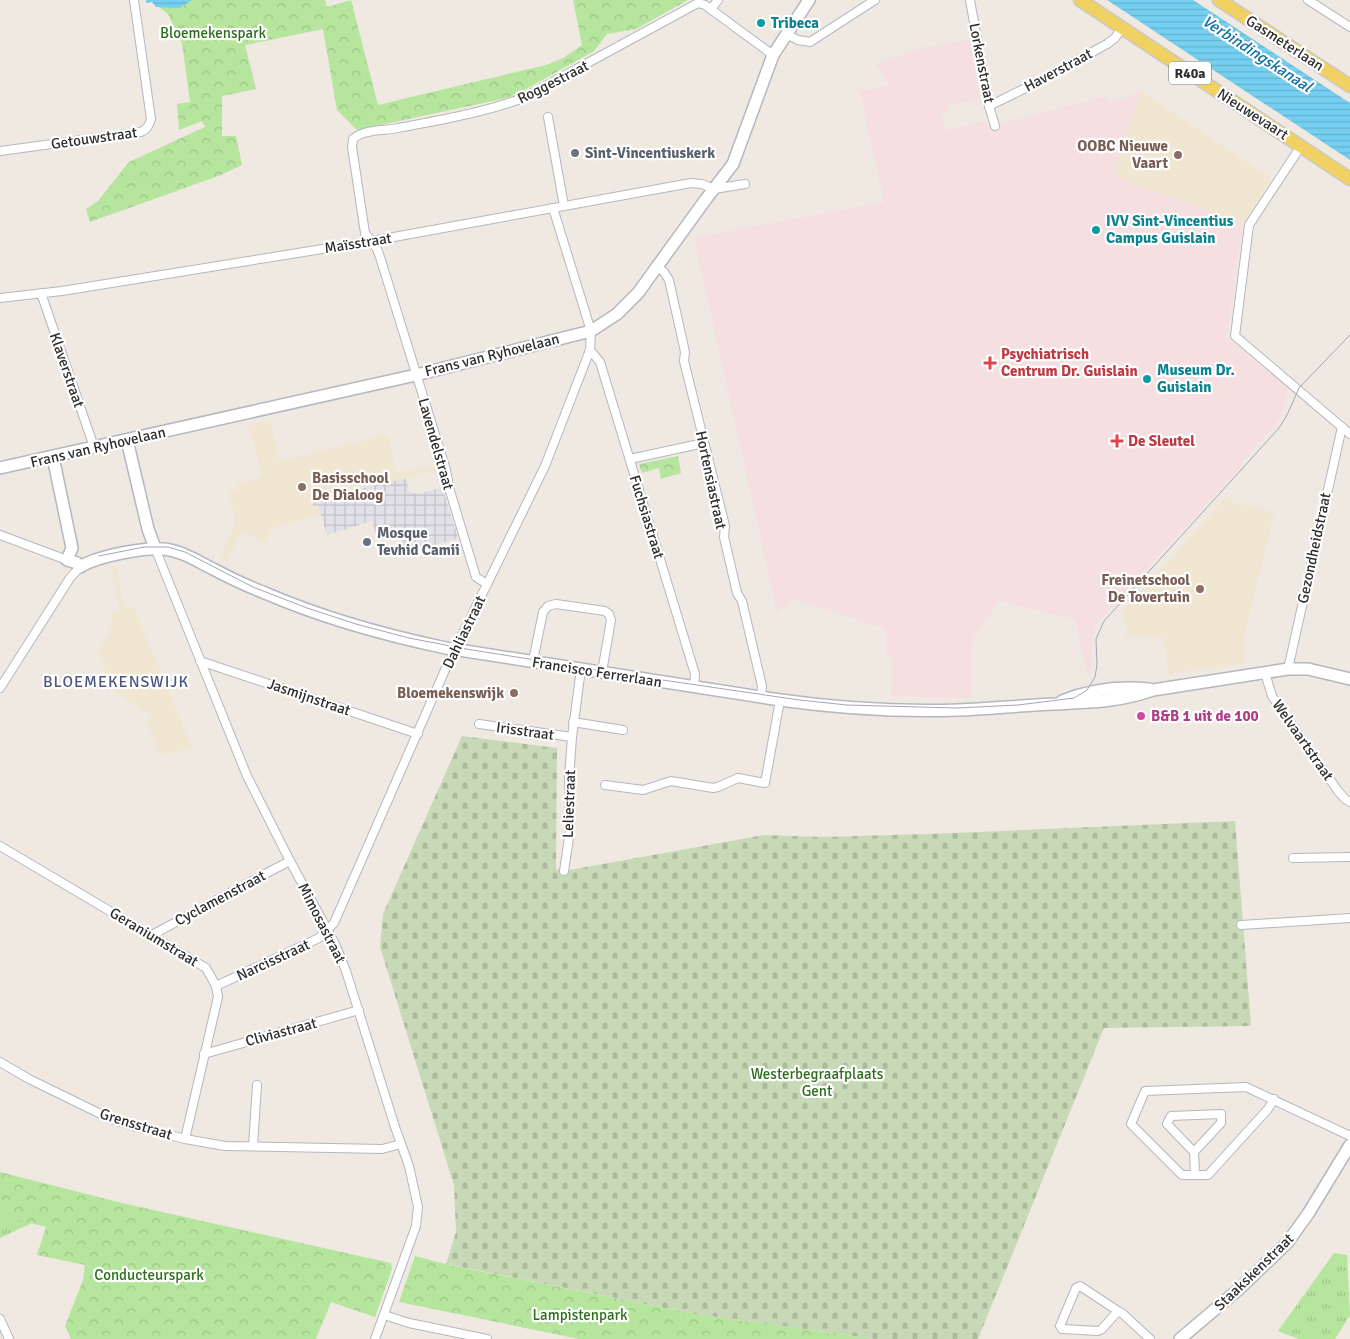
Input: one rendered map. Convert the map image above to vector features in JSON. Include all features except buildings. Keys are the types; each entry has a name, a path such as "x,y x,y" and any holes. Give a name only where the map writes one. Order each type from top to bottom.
{"main road":[{"name":"Nieuwevaart","path":"1080,0 1350,179"},
{"name":"Gasmeterlaan","path":"1219,0 1350,86"}],"street":[{"name":"Getouwstraat","path":"0,151 145,130 149,125 150,119 134,0"},
{"path":"718,0 711,9 773,56"},
{"name":"Frans van Ryhovelaan","path":"0,468 416,374 591,330 627,306 733,164 773,56 810,0"},
{"path":"786,34 798,40 810,42 875,0"},
{"name":"Lorkenstraat","path":"970,0 989,106 995,126"},
{"path":"1308,0 1350,27"},
{"name":"Roggestraat","path":"372,241 365,233 363,224 352,146 356,136 514,102 541,90 698,3 711,9"},
{"name":"Haverstraat","path":"989,106 1036,83 1107,44 1115,38 1122,28"},
{"path":"548,117 564,206"},
{"path":"1301,146 1249,225 1235,336 1350,434"},
{"name":"Maïsstraat","path":"0,298 62,291 372,241 691,183 702,184 714,189"},
{"path":"714,189 745,184"},
{"path":"553,208 591,330"},
{"name":"Lavendelstraat","path":"372,241 380,256 446,470 450,491 476,577 487,584"},
{"name":"Hortensiastraat","path":"657,266 669,280 685,352 684,361 725,526 724,536 737,593 742,601 762,686 761,697"},
{"name":"Klaverstraat","path":"41,292 94,447"},
{"name":"Dahliastraat","path":"327,930 334,923 455,649 545,466 590,350 591,330"},
{"name":"Fuchsiastraat","path":"590,350 600,362 630,459 695,674 694,687"},
{"name":"Gezondheidstraat","path":"1288,669 1342,427"},
{"path":"127,440 148,529 155,548"},
{"path":"630,459 704,443"},
{"path":"53,457 72,548 67,560"},
{"path":"0,534 48,554 77,563 80,567 70,578 0,688"},
{"name":"Francisco Ferrerlaan","path":"80,567 100,559 139,550 155,548 171,550 187,555 264,593 324,616 396,637 455,649 694,687 780,700 847,707 922,710 1084,704 1134,697 1153,690 1288,669 1308,669 1350,679"},
{"name":"Mimosastraat","path":"155,548 247,776 335,944 359,1010 412,1177 418,1216 402,1268 375,1339"},
{"path":"533,662 543,612 548,606 556,604 609,614 611,620 602,672"},
{"name":"Jasmijnstraat","path":"200,661 418,734"},
{"name":"Leliestraat","path":"564,871 570,831 569,778 573,722 581,669"},
{"name":"Welvaartstraat","path":"1265,673 1272,696 1338,791 1350,802"},
{"path":"605,785 643,790 671,780 712,788 738,778 765,783 780,700"},
{"path":"573,722 623,730"},
{"name":"Irisstraat","path":"479,724 572,737"},
{"name":"Geraniumstraat","path":"0,846 206,968 216,986"},
{"path":"1293,858 1350,857"},
{"name":"Cyclamenstraat","path":"150,936 290,861"},
{"path":"1241,925 1350,918"},
{"name":"Narcisstraat","path":"216,986 304,946 319,938 327,930"},
{"path":"185,1139 218,997 216,986"},
{"name":"Cliviastraat","path":"204,1054 359,1010"},
{"name":"Grensstraat","path":"0,1062 29,1079 111,1119 137,1128 185,1139 225,1146 382,1149 401,1144"},
{"path":"253,1146 256,1085"},
{"path":"1274,1099 1268,1109 1208,1175 1182,1175 1131,1124 1145,1091 1246,1087 1274,1099 1350,1136"},
{"path":"1194,1152 1221,1123 1221,1114 1171,1116 1167,1124 1194,1152 1195,1174"},
{"name":"Staakskenstraat","path":"1180,1339 1288,1243 1350,1145"},
{"path":"1118,1310 1102,1329 1098,1331 1062,1329 1060,1326 1076,1288 1080,1286 1118,1310 1150,1339"},
{"path":"384,1315 409,1323 487,1339"},
{"path":"0,1319 9,1339"}],"shaded area":[{"name":"Psychiatrisch Centrum Dr. Guislain","path":"970,40 980,99 948,105 949,111 941,113 945,130 986,121 988,127 1102,97 1112,103 1141,91 1114,171 1127,183 1243,222 1227,337 1289,389 1280,419 1242,462 1243,464 1096,625 1092,644 1091,674 1087,675 1075,619 999,601 974,638 971,647 971,698 891,696 893,657 886,655 886,629 793,599 777,612 694,238 884,202 860,91 890,85 876,64 929,45 930,47"},
{"name":"OOBC Nieuwe Vaart","path":"1141,91 1271,178 1245,222 1127,183 1114,171"},
{"name":"Basisschool De Dialoog","path":"270,420 279,461 388,435 396,473 436,464 437,471 312,500 313,506 318,505 320,515 272,528 266,543 242,532 227,561 219,557 235,526 234,522 236,522 229,492 237,491 236,484 263,477 248,425"},
{"path":"406,478 409,492 419,494 442,487 458,538 402,555 394,527 376,533 372,521 327,535 318,506 313,506 311,500"},
{"name":"Freinetschool De Tovertuin","path":"1224,500 1274,512 1243,642 1245,663 1169,674 1163,638 1140,636 1127,638 1123,611"},
{"path":"116,566 125,609 133,606 192,748 160,755 147,724 152,716 116,693 99,655 96,653 104,641 112,634 108,630 112,624 110,615 120,611 111,567"}],"green space":[{"name":"Bloemekenspark","path":"150,0 325,0 327,7 351,0 378,105 546,65 563,58 582,45 573,0 688,0 636,29 607,34 594,51 507,98 357,130 337,110 323,29 245,45 256,89 222,96 222,136 236,136 242,165 221,175 90,222 86,209 98,201 129,162 205,127 202,121 179,130 177,104 190,102 182,43 168,14"},
{"path":"678,456 681,473 661,479 659,468 642,473 639,464"},
{"name":"Westerbegraafplaats Gent","path":"462,736 557,748 556,869 564,871 764,835 821,837 930,834 1235,821 1251,1026 1104,1028 978,1339 874,1339 695,1314 446,1264 456,1232 454,1185 380,947 383,914"},
{"name":"Conducteurspark","path":"0,1172 122,1203 391,1263 392,1269 375,1317 331,1302 316,1339 71,1339 65,1326 83,1280 85,1265 37,1255 46,1227 0,1215"},
{"path":"0,1215 32,1223 0,1238"},
{"path":"1334,1253 1347,1255 1350,1315 1335,1339 1299,1339 1278,1331"},
{"name":"Lampistenpark","path":"415,1256 449,1265 695,1314 874,1339 579,1339 399,1302"}],"water":[{"path":"146,0 192,0 179,8 156,7 152,2 146,3"},
{"name":"Verbindingskanaal","path":"1107,0 1193,0 1350,103 1350,160"}],"tram line":[{"path":"99,556 144,547 168,547 185,552 253,587 307,608 356,624 409,638 466,649 799,700 847,705 956,708 1018,705 1074,698 1087,690 1095,677 1097,665 1096,639 1104,621 1279,428 1299,388 1350,335"}],"place":[{"name":"Tribeca","path":"761,23"},
{"name":"Sint-Vincentiuskerk","path":"575,153"},
{"name":"OOBC Nieuwe Vaart","path":"1178,155"},
{"name":"IVV Sint-Vincentius Campus Guislain","path":"1096,230"},
{"name":"Psychiatrisch Centrum Dr. Guislain","path":"990,363"},
{"name":"Museum Dr. Guislain","path":"1147,379"},
{"name":"De Sleutel","path":"1117,441"},
{"name":"Basisschool De Dialoog","path":"302,487"},
{"name":"Mosque Tevhid Camii","path":"367,542"},
{"name":"Freinetschool De Tovertuin","path":"1200,589"},
{"name":"Bloemekenswijk","path":"514,693"},
{"name":"B&B 1 uit de 100","path":"1141,716"}],"district":[{"name":"BLOEMEKENSWIJK","path":"116,682"}]}
